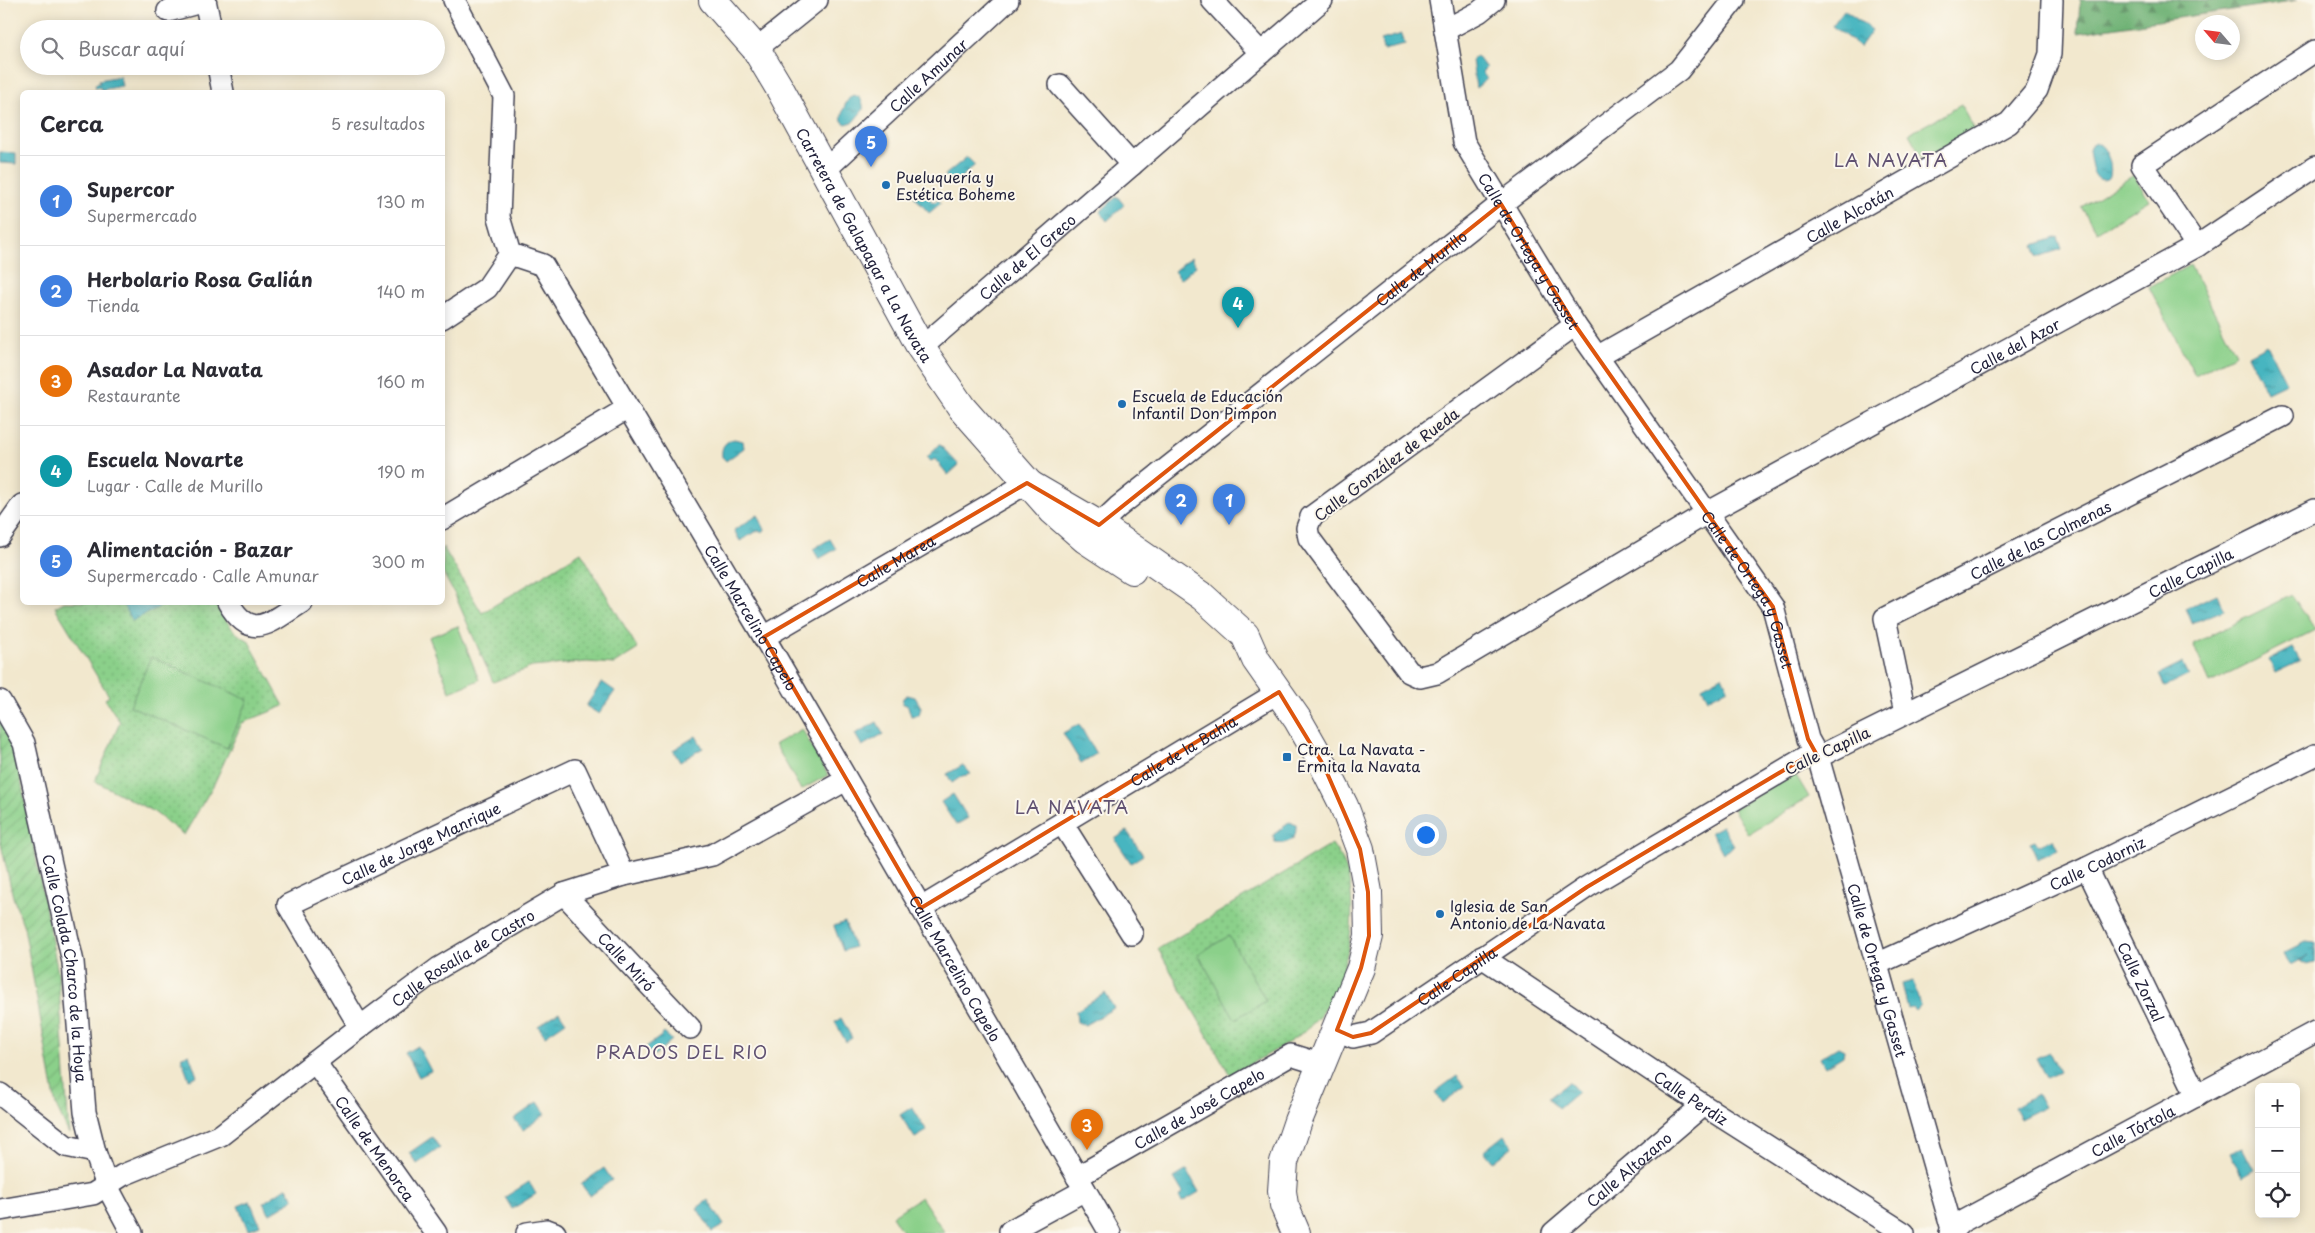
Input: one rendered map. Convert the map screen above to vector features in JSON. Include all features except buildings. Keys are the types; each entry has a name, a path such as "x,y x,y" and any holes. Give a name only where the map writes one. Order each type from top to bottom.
{"main road":[{"name":"Carretera de Galapagar a La Navata","path":"713,0 756,49 825,170 921,348 962,408 1053,511 1085,539 1173,596 1235,648 1256,660"},
{"name":"Carretera de Galapagar a La Navata","path":"1027,483 1099,525 1203,597 1245,635 1256,660 1279,692 1317,754 1344,806 1360,849 1368,892 1369,936 1363,960 1323,1065 1298,1121 1283,1169 1282,1191 1284,1205 1296,1233"},
{"path":"1053,511 1081,523 1099,525 1100,537 1156,575 1173,596 1199,606 1228,628 1245,635"}],"street":[{"path":"445,316 487,288 510,254 499,217 504,96 454,0"},
{"path":"756,49 817,0"},
{"name":"Calle Amunar","path":"825,170 1008,0"},
{"path":"1212,0 1261,53"},
{"name":"Calle de El Greco","path":"921,348 1322,0"},
{"name":"Calle de Ortega y Gasset","path":"1440,0 1464,142 1575,325 1773,607 1808,739 1818,757 1951,1232"},
{"path":"1445,30 1479,12 1494,0"},
{"name":"Calle de Murillo","path":"1099,525 1118,507 1501,204 1679,70 1734,0"},
{"name":"Calle Alcotán","path":"1597,357 2009,123 2037,90 2050,54 2052,0"},
{"path":"168,11 205,1 209,20"},
{"path":"2197,246 2142,165 2315,51"},
{"path":"220,75 223,90"},
{"path":"1060,85 1132,165"},
{"name":"Calle del Azor","path":"1707,513 2197,246 2315,167"},
{"name":"Calle Marcelino Capelo","path":"510,254 543,265 764,637 1110,1233"},
{"name":"Calle González de Rueda","path":"1575,325 1311,517 1307,528 1309,538 1409,672 1420,677 1437,673 1707,513"},
{"path":"445,517 628,408"},
{"name":"Calle de las Colmenas","path":"1905,712 1885,618 2283,416"},
{"name":"Calle Marea","path":"764,637 1027,483"},
{"path":"0,536 20,508"},
{"name":"Calle Capilla","path":"1337,1030 1353,1037 1371,1033 1587,887 1806,756 1818,757 1905,712 2315,510"},
{"path":"230,605 237,618 249,626 264,625 297,605"},
{"name":"Calle de la Bahía","path":"921,908 1279,692"},
{"name":"Calle Colada Charco de la Hoya","path":"0,701 24,744 74,962 85,1112 95,1152 108,1186 132,1233"},
{"name":"Calle Codorniz","path":"1876,964 2087,868 2315,755"},
{"name":"Calle de Jorge Manrique","path":"360,1027 288,905 575,770 624,875"},
{"name":"Calle Rosalía de Castro","path":"0,1210 93,1194 123,1175 221,1135 439,968 564,894 624,875 712,855 846,780"},
{"path":"1062,823 1132,934"},
{"name":"Calle Zorzal","path":"2087,868 2197,1096"},
{"name":"Calle Miró","path":"564,894 690,1028"},
{"name":"Calle Perdiz","path":"1482,957 1703,1105 1904,1233"},
{"name":"Calle Tórtola","path":"1951,1232 1961,1222 2315,1032"},
{"name":"Calle de José Capelo","path":"1010,1231 1081,1184 1291,1055 1323,1065"},
{"name":"Calle de Menorca","path":"315,1062 436,1233"},
{"path":"0,1094 66,1146 95,1152"},
{"name":"Calle Altozano","path":"1553,1233 1703,1105"},
{"path":"527,1233 547,1230 555,1233"}],"highlighted area":[{"path":"1501,204 1575,325 1773,607 1808,739 1818,757 1806,757 1587,887 1371,1033 1353,1037 1337,1030 1361,968 1369,936 1368,892 1360,849 1324,766 1279,692 921,908 764,637 1027,483 1099,525"}],"green space":[{"path":"2080,0 2298,0 2195,15 2078,33"},
{"path":"1961,105 1975,130 1923,159 1909,134"},
{"path":"2134,175 2149,200 2097,232 2081,207"},
{"path":"2190,265 2236,354 2195,375 2149,287"},
{"path":"445,550 482,613 581,552 638,649 614,664 587,662 532,667 493,682 445,577"},
{"path":"2292,595 2315,630 2210,683 2193,644"},
{"path":"59,605 217,605 233,629 248,640 284,706 242,723 214,784 184,835 154,812 95,781 120,722 105,699 109,696 55,607"},
{"path":"458,626 479,680 450,692 429,637"},
{"path":"151,657 248,700 227,748 130,706"},
{"path":"0,718 13,739 58,973 69,1134 56,1106 24,927 13,897 0,840"},
{"path":"802,729 828,775 801,790 775,744"},
{"path":"1794,772 1809,797 1748,834 1733,809"},
{"path":"1332,844 1344,863 1349,881 1351,900 1349,943 1345,964 1338,984 1319,1017 1300,1035 1230,1075 1158,949"},
{"path":"1229,936 1266,1001 1235,1019 1198,954"},
{"path":"921,1197 945,1233 903,1233 892,1216"}],"water":[{"path":"1844,10 1872,30 1860,47 1832,26"},
{"path":"1402,34 1405,45 1383,50 1381,40"},
{"path":"1477,56 1486,68 1482,72 1487,79 1476,88 1472,60"},
{"path":"120,76 122,86 101,90 100,87 96,88 95,84 100,83 99,80"},
{"path":"853,95 861,100 863,110 853,122 846,124 842,121 842,114 846,103"},
{"path":"2096,143 2103,148 2110,163 2109,178 2103,180 2099,179 2093,172 2089,150 2091,145"},
{"path":"0,152 16,153 16,164 0,163"},
{"path":"967,157 975,165 953,185 945,175"},
{"path":"921,189 933,203 938,200 941,203 929,213 913,195"},
{"path":"1117,196 1124,205 1107,221 1100,212"},
{"path":"2058,237 2062,249 2038,257 2034,245"},
{"path":"1191,257 1196,266 1180,279 1174,271"},
{"path":"2267,345 2286,383 2267,392 2248,355"},
{"path":"734,439 743,441 744,448 726,461 722,457 722,450 726,443"},
{"path":"939,444 959,465 948,475 935,459 931,461 927,458"},
{"path":"758,515 765,530 762,532 759,530 740,541 734,530"},
{"path":"830,539 836,549 819,559 813,549"},
{"path":"2217,594 2224,610 2192,623 2186,608"},
{"path":"123,605 163,605 132,621"},
{"path":"2293,648 2300,661 2275,673 2269,660"},
{"path":"2183,663 2189,675 2165,687 2159,675"},
{"path":"1722,676 1728,688 1708,699 1702,687"},
{"path":"602,682 615,691 599,714 586,706"},
{"path":"907,695 915,697 921,707 919,715 911,716 908,706 902,703 903,698"},
{"path":"877,722 883,734 862,746 855,734"},
{"path":"1079,724 1096,754 1081,763 1063,733"},
{"path":"696,736 703,748 680,762 673,750"},
{"path":"963,765 971,774 962,776 952,783 947,774"},
{"path":"953,794 968,818 956,825 941,802"},
{"path":"1290,822 1296,825 1293,839 1284,843 1275,842 1273,835"},
{"path":"1722,826 1734,846 1723,853 1711,832"},
{"path":"1127,831 1143,855 1131,863 1115,839"},
{"path":"2053,839 2058,850 2037,859 2030,843 2035,841 2038,846"},
{"path":"845,922 854,947 843,951 834,926"},
{"path":"2306,942 2315,943 2315,963 2307,965 2300,961 2309,955 2290,965 2284,953"},
{"path":"1913,981 1920,1006 1915,1011 1912,1008 1908,1009 1902,984"},
{"path":"1105,993 1114,1008 1085,1025 1077,1022 1076,1011"},
{"path":"559,1012 566,1022 545,1036 538,1026"},
{"path":"841,1018 852,1038 846,1042 835,1022"},
{"path":"664,1033 672,1040 655,1055 644,1049 659,1038"},
{"path":"418,1046 431,1071 419,1077 406,1053"},
{"path":"1838,1047 1844,1050 1843,1056 1825,1067 1820,1058"},
{"path":"2049,1052 2059,1072 2046,1078 2036,1058"},
{"path":"189,1054 197,1076 189,1079 181,1057"},
{"path":"1457,1076 1465,1086 1443,1103 1435,1092"},
{"path":"1569,1082 1578,1092 1558,1109 1549,1098"},
{"path":"2037,1094 2044,1107 2020,1119 2014,1107"},
{"path":"538,1102 546,1114 523,1130 514,1119"},
{"path":"912,1107 927,1131 915,1138 900,1115"},
{"path":"1504,1135 1513,1146 1493,1162 1484,1151"},
{"path":"432,1137 440,1148 417,1164 409,1153"},
{"path":"2242,1147 2254,1170 2242,1177 2230,1152"},
{"path":"604,1168 612,1180 590,1196 581,1184"},
{"path":"1187,1170 1199,1192 1182,1202 1179,1197 1183,1193 1174,1178"},
{"path":"529,1182 536,1194 512,1209 505,1197"},
{"path":"287,1187 294,1199 270,1214 263,1203"},
{"path":"708,1200 724,1225 712,1232 697,1208"},
{"path":"250,1201 260,1225 248,1230 238,1206"}],"place":[{"name":"Alimentación - Bazar","path":"871,167"},
{"name":"Pueluquería y Estética Boheme","path":"886,185"},
{"name":"Escuela Novarte","path":"1238,328"},
{"name":"Escuela de Educación Infantil Don Pimpon","path":"1122,404"},
{"name":"Herbolario Rosa Galián","path":"1181,525"},
{"name":"Supercor","path":"1229,525"},
{"name":"Ctra. La Navata - Ermita la Navata","path":"1287,757"},
{"name":"Iglesia de San Antonio de La Navata","path":"1440,914"},
{"name":"Asador La Navata","path":"1087,1150"}],"district":[{"name":"LA NAVATA","path":"1891,159"},
{"name":"LA NAVATA","path":"1072,806"},
{"name":"PRADOS DEL RIO","path":"682,1051"}]}
